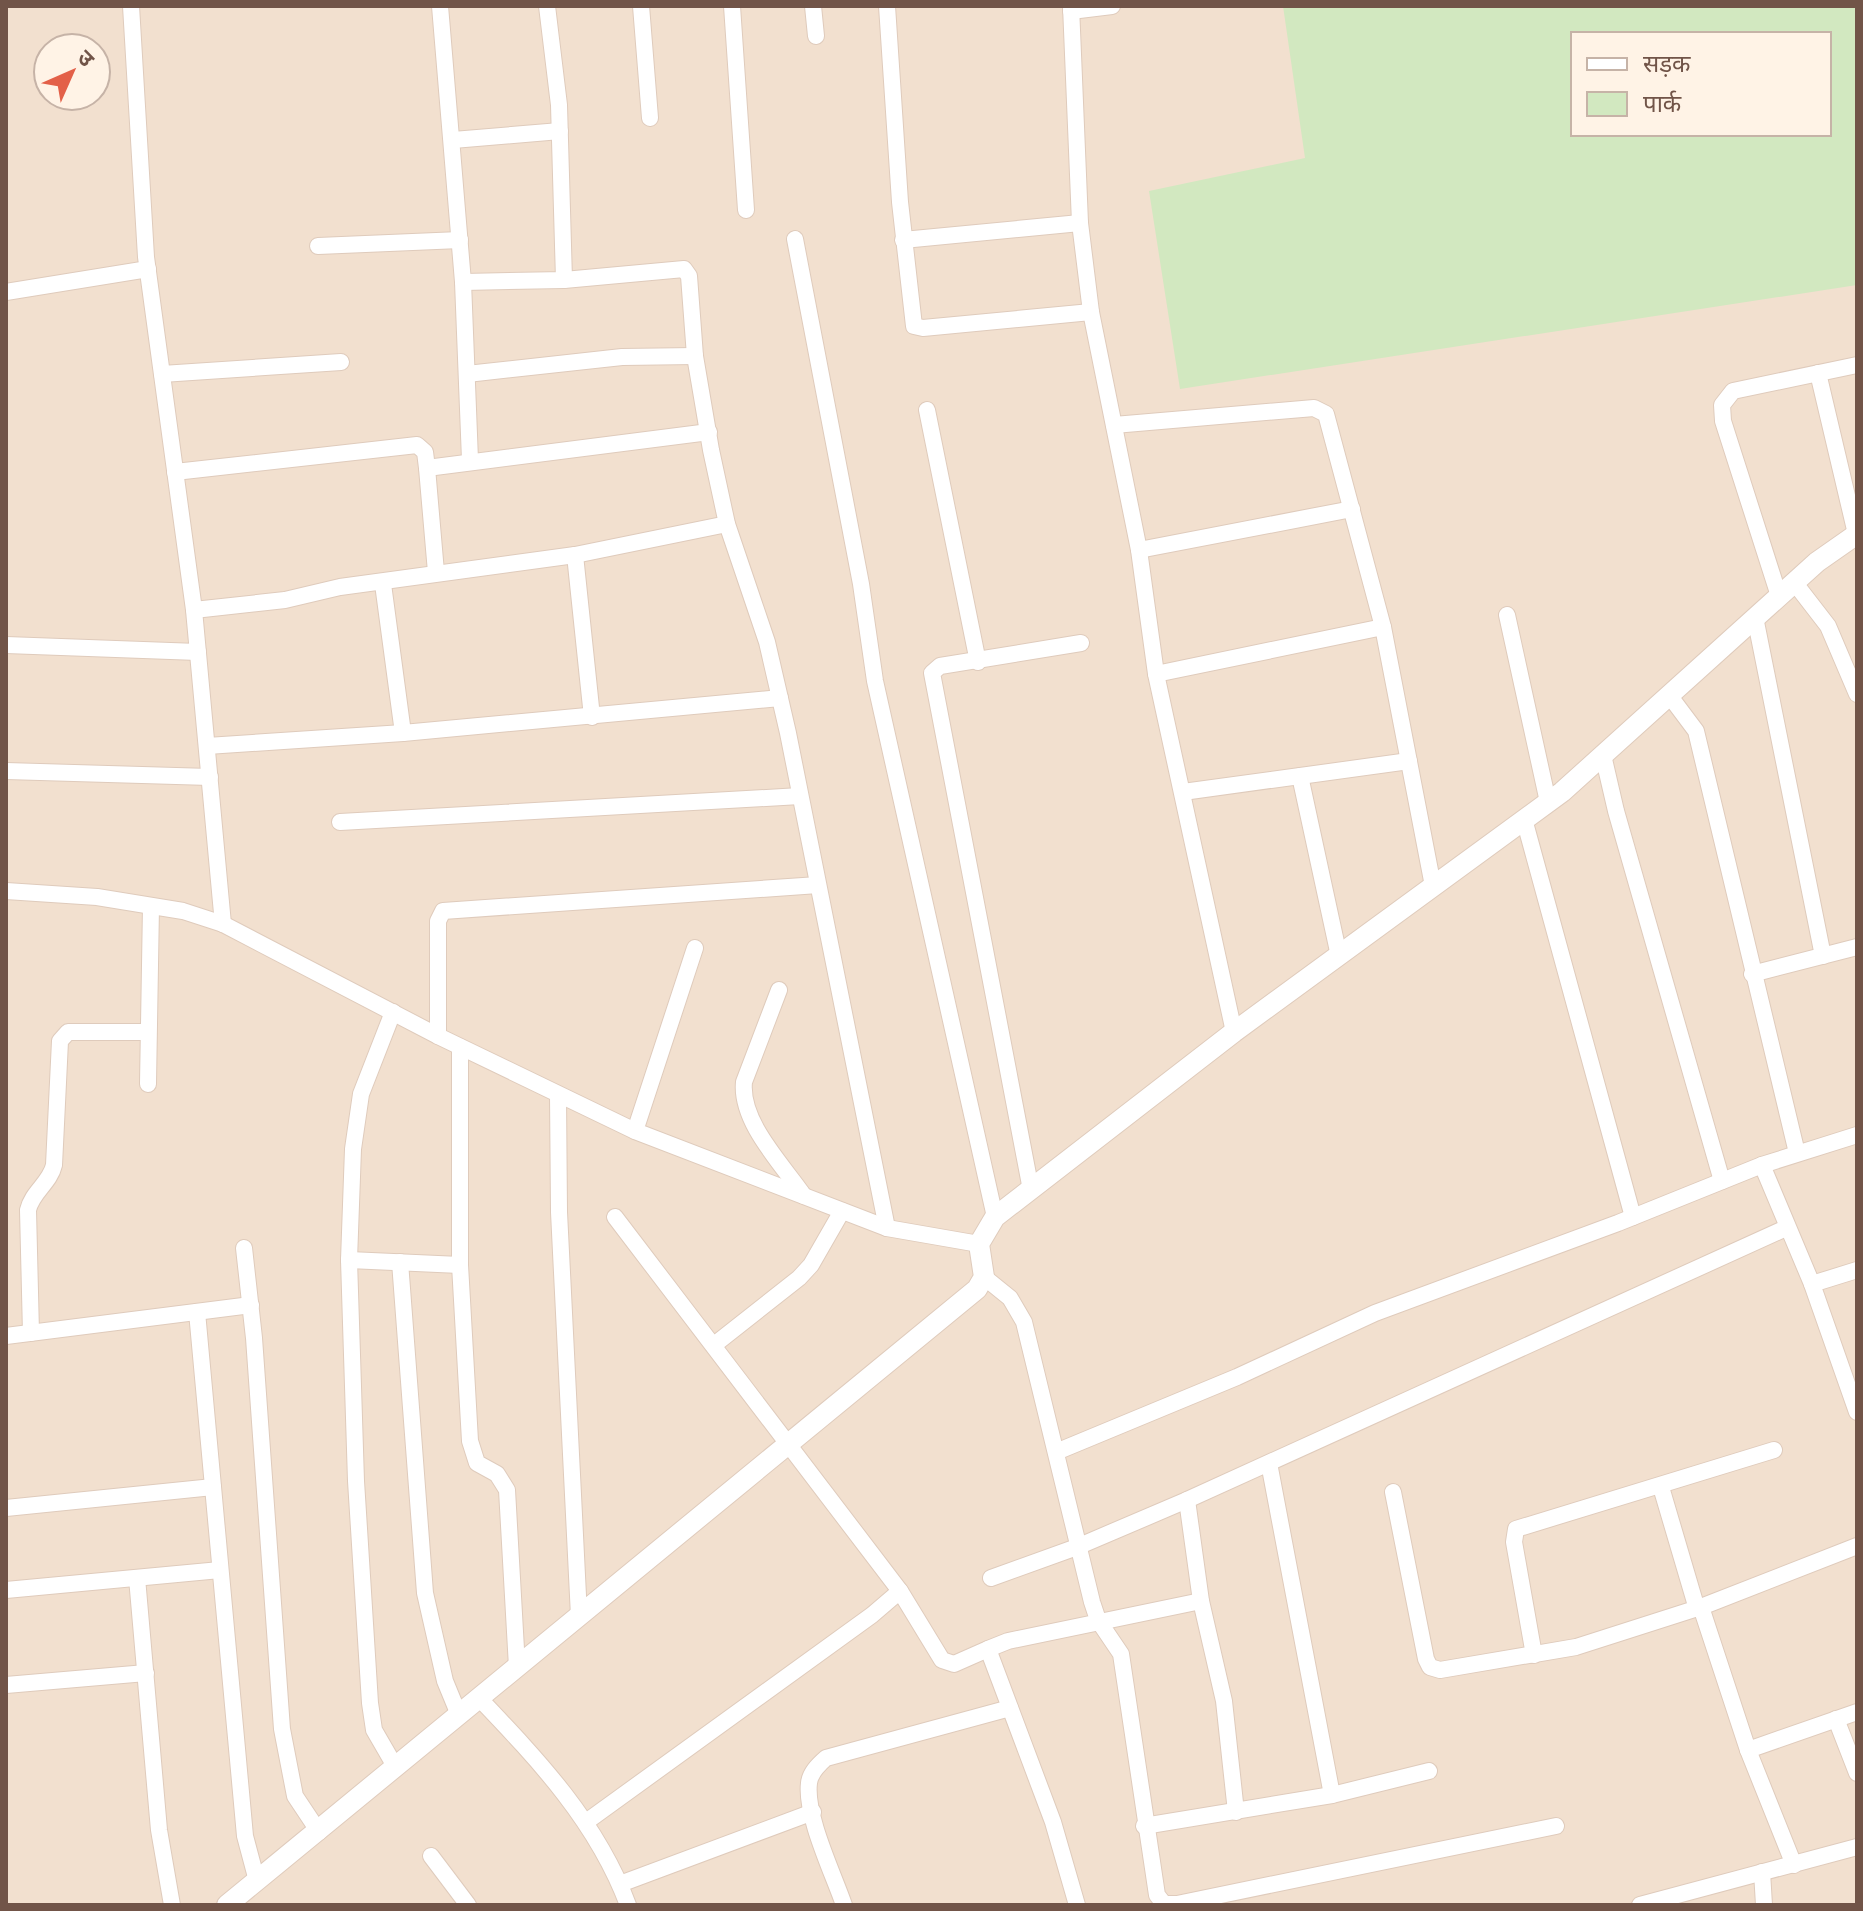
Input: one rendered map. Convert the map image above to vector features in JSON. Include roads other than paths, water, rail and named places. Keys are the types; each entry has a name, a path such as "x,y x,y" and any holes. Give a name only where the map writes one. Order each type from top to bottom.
{"street":[{"path":"131,6 148,269 194,610 223,924"},
{"path":"440,6 463,282 470,460"},
{"path":"547,6 560,131 564,280"},
{"path":"641,6 650,118"},
{"path":"732,6 746,210"},
{"path":"813,6 816,36"},
{"path":"887,6 911,321 918,329 1091,312"},
{"path":"1112,6 1071,8 1080,223 1091,312 1139,550 1156,674 1234,1032"},
{"path":"453,140 560,131"},
{"path":"903,240 1080,223"},
{"path":"795,239 861,584 875,681 995,1217"},
{"path":"318,246 460,240"},
{"path":"6,292 148,269"},
{"path":"463,282 564,280 684,269 689,276 695,356 727,524 767,642 780,698 856,1060 887,1228"},
{"path":"467,374 622,357 695,356"},
{"path":"162,374 341,362"},
{"path":"1857,365 1733,391 1722,405 1723,421 1787,589 1828,626 1857,694"},
{"path":"227,1905 977,1289 984,1277 979,1244 995,1217 1234,1032 1548,802 1787,589 1856,534 1818,373"},
{"path":"1114,425 1321,409 1329,420 1383,627 1433,886"},
{"path":"927,410 978,662"},
{"path":"427,468 470,460 709,432"},
{"path":"175,472 405,444 422,449 427,468 436,572"},
{"path":"1139,550 1352,509"},
{"path":"194,610 285,600 340,587 383,584 436,572 575,555 727,524"},
{"path":"575,555 592,717"},
{"path":"383,584 403,733"},
{"path":"1507,615 1548,802"},
{"path":"1755,617 1823,956"},
{"path":"1156,674 1383,627"},
{"path":"1031,1190 932,676 940,666 1081,643"},
{"path":"6,645 198,652"},
{"path":"1669,695 1696,731 1797,1153"},
{"path":"207,746 403,733 780,698"},
{"path":"1603,755 1616,811 1722,1181"},
{"path":"1183,792 1409,761"},
{"path":"6,771 210,777"},
{"path":"1300,776 1339,956"},
{"path":"340,822 800,796"},
{"path":"1524,819 1633,1217"},
{"path":"438,1036 438,921 443,911 818,885"},
{"path":"6,891 97,897 183,911 223,924 438,1036 635,1131 887,1228 979,1244"},
{"path":"148,1084 151,906"},
{"path":"1752,974 1857,947"},
{"path":"635,1131 695,948"},
{"path":"779,990 744,1082 742,1097 751,1119 804,1196"},
{"path":"393,1012 361,1094 353,1149 349,1260 356,1481 370,1703 374,1730 396,1768"},
{"path":"31,1333 28,1210 30,1200 52,1176 60,1041 63,1035 76,1031 148,1032"},
{"path":"460,1047 460,1265 470,1441 477,1463 497,1474 507,1490 517,1667"},
{"path":"558,1095 559,1212 579,1616"},
{"path":"1056,1452 1237,1377 1375,1313 1633,1217 1762,1165 1857,1135"},
{"path":"1762,1165 1852,1382 1857,1412"},
{"path":"714,1345 799,1278 822,1249 842,1211"},
{"path":"615,1217 900,1591 942,1660 954,1664 1008,1641 1201,1601"},
{"path":"991,1578 1077,1547 1187,1500 1786,1228"},
{"path":"244,1248 251,1305 282,1729 288,1775 295,1796 319,1832"},
{"path":"349,1260 460,1265"},
{"path":"400,1262 425,1593 445,1681 459,1715"},
{"path":"1812,1284 1857,1270"},
{"path":"984,1277 1010,1298 1024,1322 1077,1547 1098,1620 1121,1654 1144,1826 1157,1895 1164,1904 1177,1904 1556,1826"},
{"path":"6,1336 251,1305"},
{"path":"197,1312 245,1836 257,1881"},
{"path":"1534,1655 1514,1542 1516,1529 1774,1450"},
{"path":"1269,1463 1332,1795"},
{"path":"6,1508 213,1487"},
{"path":"1661,1487 1748,1750 1794,1865"},
{"path":"1393,1492 1430,1667 1445,1670 1576,1647 1699,1608 1857,1546"},
{"path":"1187,1500 1201,1601 1224,1701 1236,1812"},
{"path":"6,1590 220,1570"},
{"path":"137,1578 162,1862 172,1905"},
{"path":"586,1822 872,1615 900,1591"},
{"path":"988,1649 1053,1822 1077,1905"},
{"path":"6,1685 146,1673"},
{"path":"479,1698 545,1768 586,1822 628,1905"},
{"path":"844,1905 813,1812 808,1780 826,1758 1010,1708"},
{"path":"1748,1750 1857,1712"},
{"path":"1836,1719 1857,1773"},
{"path":"1144,1826 1332,1795 1429,1771"},
{"path":"620,1884 813,1812"},
{"path":"1640,1905 1658,1903 1857,1847"},
{"path":"431,1856 468,1905"},
{"path":"1762,1872 1764,1905"}]}
